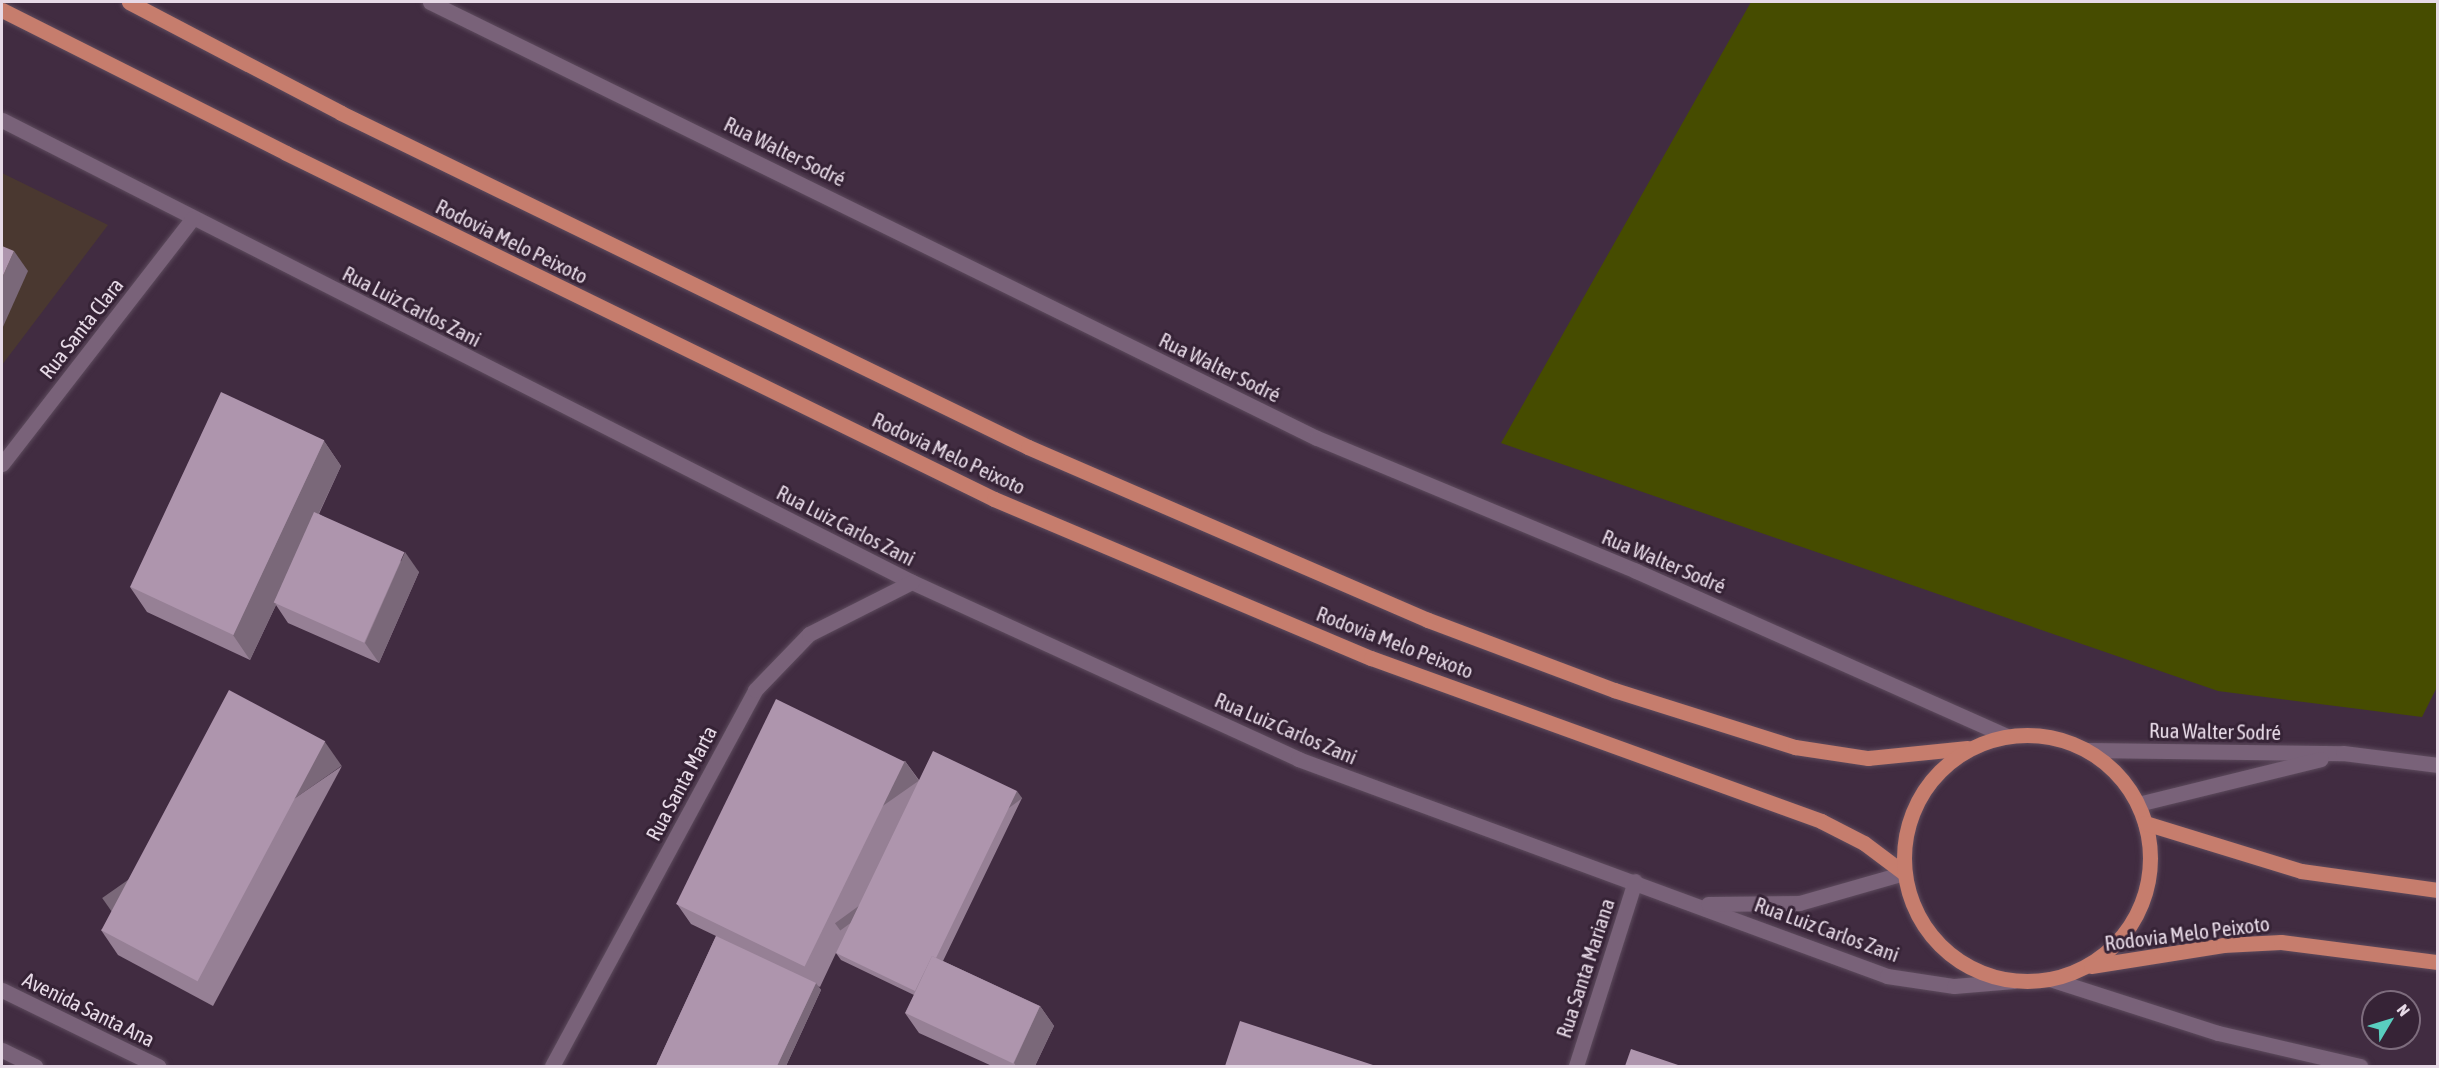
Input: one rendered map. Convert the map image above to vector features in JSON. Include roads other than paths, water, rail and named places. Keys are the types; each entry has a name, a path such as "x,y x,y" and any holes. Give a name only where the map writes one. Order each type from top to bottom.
{"main road":[{"name":"Rodovia Melo Peixoto","path":"129,2 341,112 1028,447 1428,620 1614,690 1795,747 1868,758 1968,748"},
{"name":"Rodovia Melo Peixoto","path":"2,10 286,153 994,499 1371,658 1821,821 1864,843 1904,873"},
{"path":"2007,736 2048,736 2087,750 2117,774 2138,804 2145,823 2150,851 2141,906 2127,931 2108,951 2085,967 2050,979 2014,981 1975,969 1941,946 1916,913 1904,873 1905,836 1917,801 1939,771 1968,748 2007,736"},
{"path":"2145,823 2301,871 2438,890"},
{"name":"Rodovia Melo Peixoto","path":"2085,967 2223,945 2281,942 2438,962"}],"street":[{"name":"Rua Walter Sodré","path":"430,2 1317,438 1636,571 2007,736"},
{"name":"Rua Luiz Carlos Zani","path":"2,120 912,582 1298,759 1699,904 1887,976 1954,986 2014,981"},
{"name":"Rua Santa Clara","path":"2,464 193,218"},
{"name":"Rua Santa Marta","path":"552,1066 755,690 809,634 912,582"},
{"name":"Rua Walter Sodré","path":"2087,750 2343,753 2438,765"},
{"name":"Rua Walter Sodré","path":"2138,804 2343,753"},
{"name":"Rua Luiz Carlos Zani","path":"1699,904 1799,903 1904,873"},
{"name":"Rua Santa Mariana","path":"1576,1066 1635,882"},
{"path":"2050,979 2218,1033 2360,1066"},
{"name":"Avenida Santa Ana","path":"2,990 158,1066"},
{"path":"2,1050 35,1066"}]}
